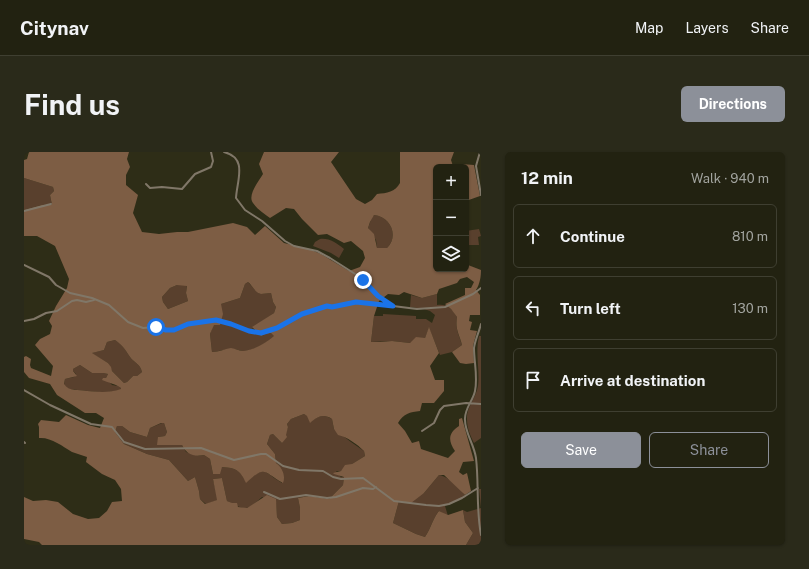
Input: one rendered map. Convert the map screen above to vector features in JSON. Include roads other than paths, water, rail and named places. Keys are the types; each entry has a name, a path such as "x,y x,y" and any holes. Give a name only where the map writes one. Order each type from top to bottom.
{"street":[{"path":"146,184 150,188 162,187 182,189 196,174 211,167 213,161 211,152"},
{"path":"224,152 232,154 239,162 240,170 236,198 240,206 262,221 289,244 317,251 338,263 363,280 378,296 393,306"},
{"path":"480,152 476,166 481,195"},
{"path":"24,211 51,204"},
{"path":"24,265 49,277 56,285 70,293 81,295 109,305 128,322 143,328 156,327 166,330 174,330 188,324 216,320 249,331 261,333 277,328 302,314 327,306 332,307 360,302 418,309 445,308 474,294 481,288"},
{"path":"24,322 46,313 57,311 72,301 77,300 86,302 97,300"},
{"path":"481,324 475,343 476,382 474,394 466,411 465,420 467,433 475,452 481,535"},
{"path":"24,390 50,405 91,424 112,427 124,442 137,447 150,449 201,448 234,460 266,454 282,466 306,471 323,471 333,477 342,479 363,478 394,500 434,506 442,506 456,501 478,488"},
{"path":"422,431 434,423 438,418 440,410 444,406 471,402 481,404"},
{"path":"264,492 280,499 306,495 327,498 336,497 363,488 376,488"}]}
